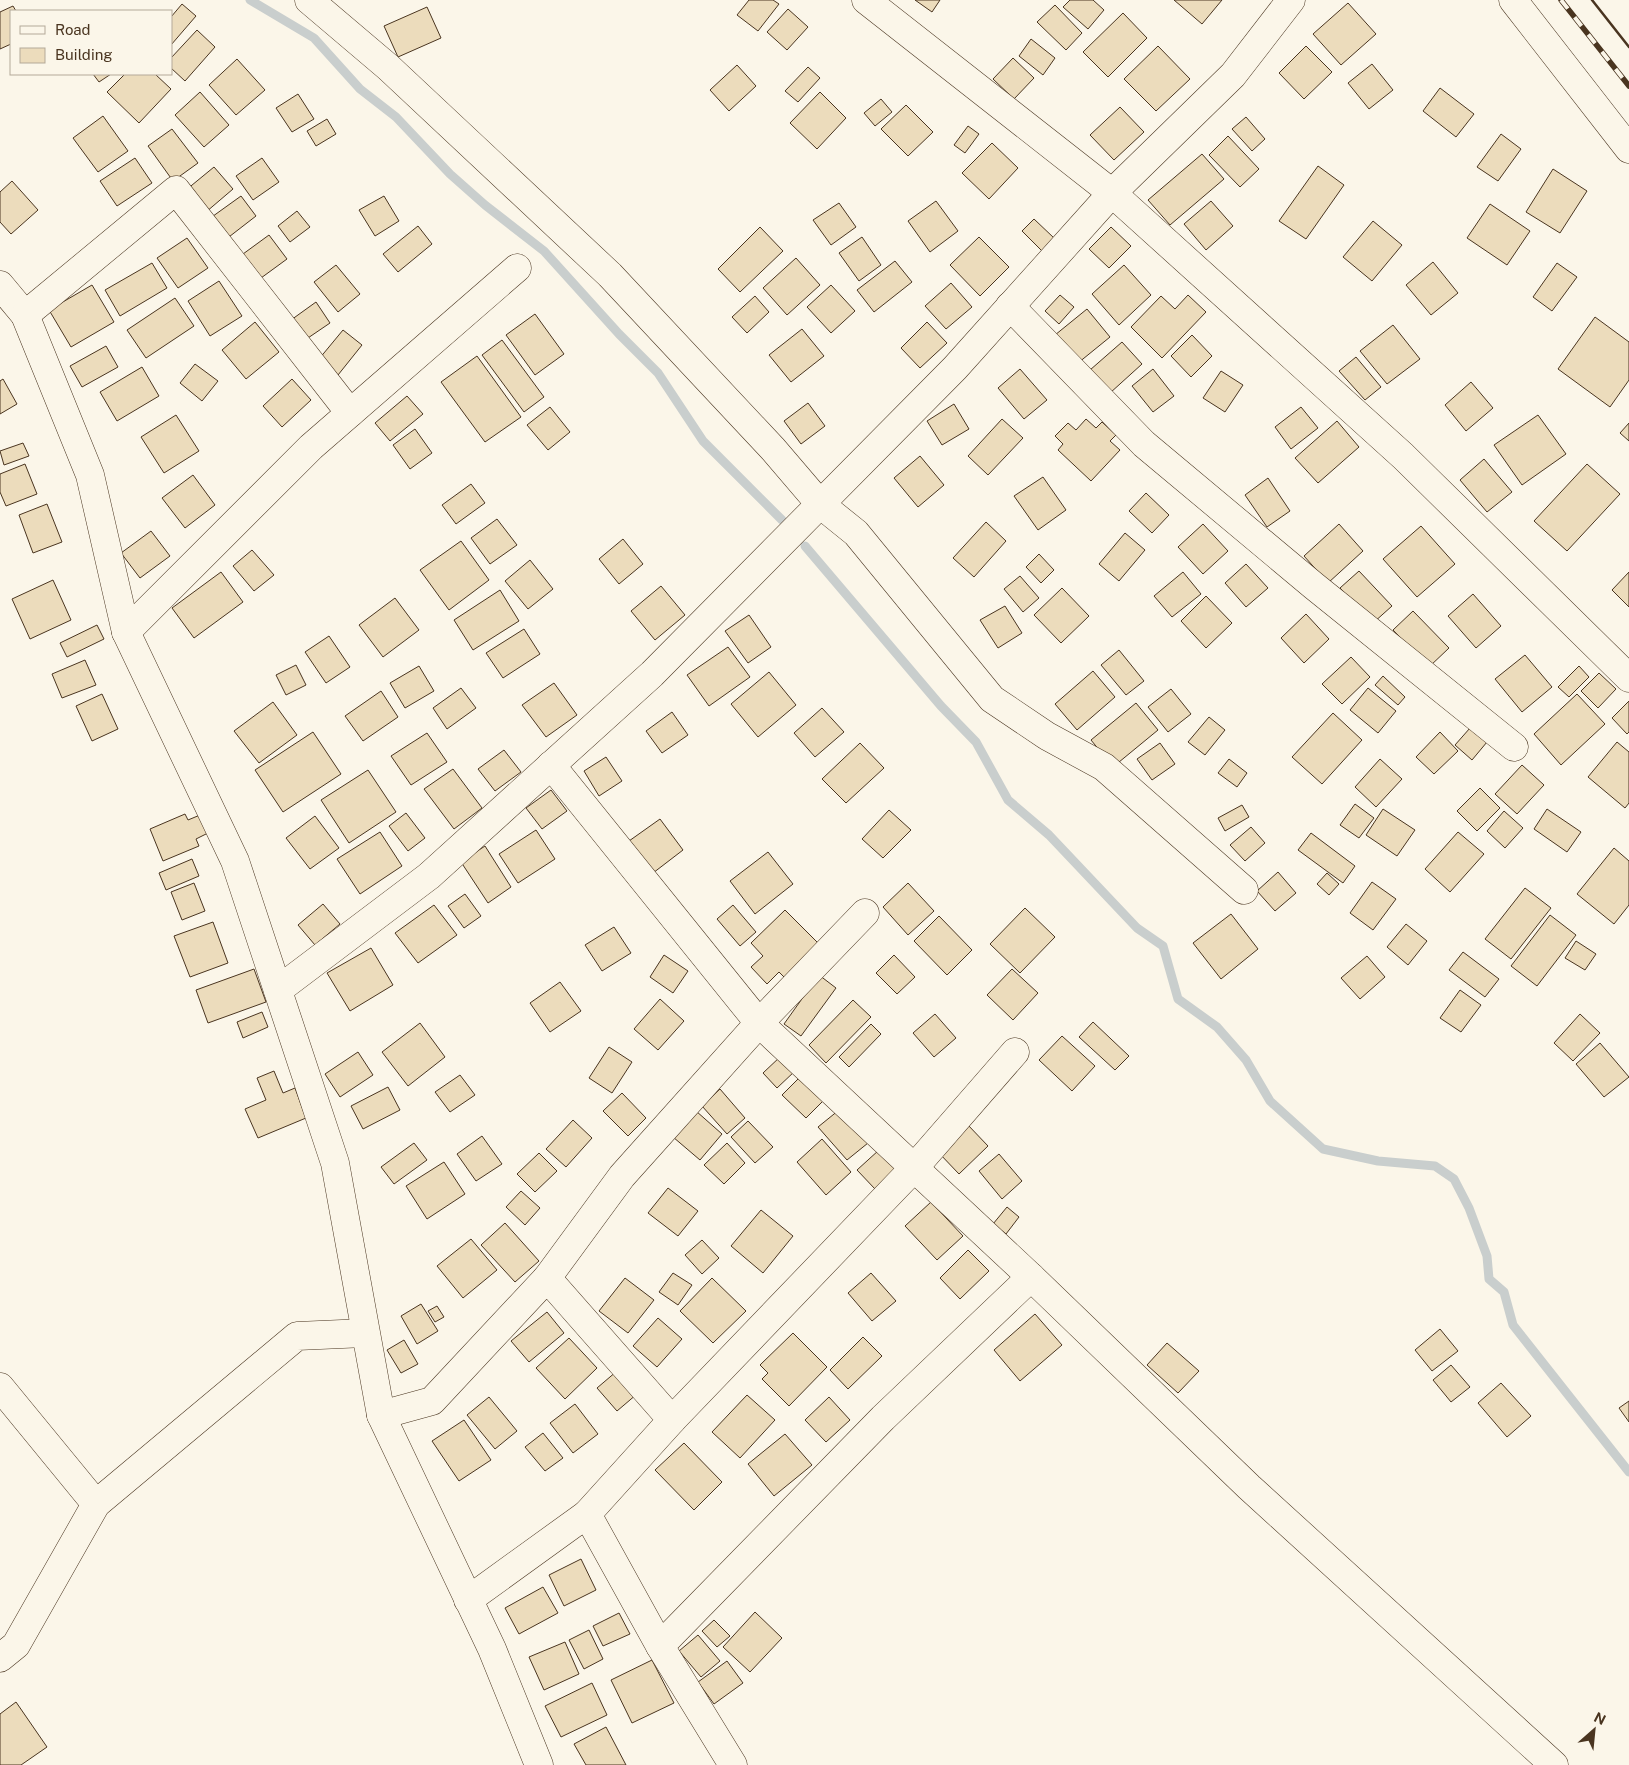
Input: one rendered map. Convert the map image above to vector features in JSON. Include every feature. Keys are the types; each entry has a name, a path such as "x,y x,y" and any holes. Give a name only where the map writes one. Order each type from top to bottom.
{"street":[{"path":"309,0 388,67 610,275 773,449 820,504 856,534 992,699 1047,736 1104,767 1244,890"},
{"path":"866,0 1112,193 1403,456 1629,678"},
{"path":"278,990 429,876 652,674 955,368 1112,193 1233,75 1291,0"},
{"path":"1514,0 1629,148"},
{"path":"25,315 176,190 350,413"},
{"path":"126,632 311,447 517,268"},
{"path":"0,285 25,315 90,475 126,632 235,861 336,1163 381,1414 492,1649 539,1765"},
{"path":"1010,306 1144,444 1314,586 1514,747"},
{"path":"551,765 758,1023 1032,1277 1249,1487 1554,1765"},
{"path":"381,1414 432,1401 547,1278 622,1176 758,1023 865,914"},
{"path":"468,1600 587,1514 672,1420 914,1168 1015,1052"},
{"path":"660,1646 883,1418 1032,1277"},
{"path":"547,1278 672,1420"},
{"path":"0,1658 16,1645 96,1504 297,1336 365,1333"},
{"path":"0,1388 96,1504"},
{"path":"587,1514 660,1646 733,1765"}],"building":[{"path":"749,0 773,0 779,4 758,31 737,15"},
{"path":"915,0 940,0 932,12"},
{"path":"1070,0 1093,0 1104,10 1088,29 1063,7"},
{"path":"1174,0 1222,0 1202,24"},
{"path":"1348,3 1376,34 1341,65 1313,34"},
{"path":"182,4 196,16 172,44 172,16"},
{"path":"1055,5 1082,33 1066,50 1037,22"},
{"path":"13,6 15,10 10,10 10,44 0,49 0,12"},
{"path":"427,7 441,38 398,57 384,26"},
{"path":"788,9 808,27 787,50 767,32"},
{"path":"1123,13 1147,38 1108,77 1083,52"},
{"path":"197,30 215,47 185,81 172,69 172,57"},
{"path":"1031,39 1055,58 1043,75 1019,56"},
{"path":"1158,46 1190,79 1156,111 1124,79"},
{"path":"1306,46 1332,72 1304,99 1279,73"},
{"path":"1013,58 1034,78 1014,99 993,79"},
{"path":"237,59 265,90 236,115 209,85"},
{"path":"1372,64 1393,90 1369,109 1348,83"},
{"path":"737,65 756,86 729,111 710,90"},
{"path":"808,67 820,78 798,102 785,91"},
{"path":"94,75 110,75 99,82"},
{"path":"124,75 156,75 171,89 139,123 107,92"},
{"path":"1440,88 1474,114 1456,137 1423,111"},
{"path":"200,92 229,125 204,147 175,115"},
{"path":"820,92 846,118 817,149 790,123"},
{"path":"298,94 314,119 292,132 276,108"},
{"path":"881,99 892,112 875,126 864,113"},
{"path":"906,105 933,132 908,156 881,129"},
{"path":"1120,107 1144,132 1114,160 1090,135"},
{"path":"103,116 128,151 98,172 73,138"},
{"path":"1246,117 1265,139 1252,151 1232,129"},
{"path":"327,119 336,134 316,146 307,131"},
{"path":"968,126 979,134 965,153 954,145"},
{"path":"172,129 198,163 173,181 148,146"},
{"path":"1501,134 1521,149 1498,181 1477,167"},
{"path":"1228,136 1259,169 1240,187 1209,155"},
{"path":"992,143 1018,168 989,199 962,173"},
{"path":"1202,154 1224,179 1170,225 1148,200"},
{"path":"135,158 152,183 117,206 100,181"},
{"path":"262,158 279,182 253,200 236,176"},
{"path":"1318,166 1344,185 1306,239 1279,221"},
{"path":"214,167 233,189 206,212 186,190"},
{"path":"1553,169 1587,191 1560,233 1526,212"},
{"path":"12,181 38,210 11,234 0,222 0,192"},
{"path":"241,196 256,216 225,240 209,219"},
{"path":"384,196 399,221 375,236 359,210"},
{"path":"936,201 958,231 930,252 908,221"},
{"path":"1211,201 1233,226 1206,250 1184,224"},
{"path":"839,203 856,227 831,245 813,220"},
{"path":"1490,204 1530,231 1507,265 1467,238"},
{"path":"297,211 310,227 290,242 278,226"},
{"path":"1034,219 1054,238 1042,251 1022,231"},
{"path":"1373,221 1402,245 1372,281 1343,257"},
{"path":"418,226 432,244 398,272 383,254"},
{"path":"760,227 783,251 740,292 718,269"},
{"path":"1111,227 1131,246 1109,268 1089,249"},
{"path":"269,235 287,259 261,278 243,254"},
{"path":"862,237 881,265 859,281 839,253"},
{"path":"979,237 1009,267 980,296 950,265"},
{"path":"187,238 208,268 178,288 157,258"},
{"path":"796,258 820,285 787,315 763,288"},
{"path":"895,261 912,282 874,312 857,290"},
{"path":"1433,262 1458,293 1431,315 1406,285"},
{"path":"152,263 167,288 120,316 105,290"},
{"path":"1557,263 1577,277 1552,311 1533,297"},
{"path":"336,265 360,294 338,312 314,282"},
{"path":"1124,265 1151,295 1119,325 1092,294"},
{"path":"219,281 242,316 210,336 188,301"},
{"path":"951,283 972,307 946,329 925,306"},
{"path":"92,285 114,322 71,347 49,310"},
{"path":"831,285 855,311 831,333 807,307"},
{"path":"1060,295 1074,307 1059,324 1045,311"},
{"path":"1188,295 1206,312 1162,358 1131,327 1161,296 1175,309"},
{"path":"755,296 769,312 747,333 732,317"},
{"path":"175,298 194,326 146,358 127,330"},
{"path":"316,302 330,323 305,340 291,320"},
{"path":"1087,309 1110,337 1078,363 1055,335"},
{"path":"535,314 564,354 535,375 506,335"},
{"path":"1595,317 1629,342 1629,380 1610,407 1558,369"},
{"path":"255,322 279,352 246,379 222,350"},
{"path":"927,322 947,343 920,368 901,348"},
{"path":"1393,325 1420,359 1387,384 1360,351"},
{"path":"802,329 824,356 791,382 769,355"},
{"path":"343,330 362,345 338,375 319,359"},
{"path":"1192,335 1212,356 1191,377 1171,356"},
{"path":"502,340 544,397 524,412 482,355"},
{"path":"1122,342 1142,364 1110,393 1090,370"},
{"path":"106,346 118,367 82,387 70,366"},
{"path":"477,356 521,417 485,442 441,382"},
{"path":"1356,357 1381,387 1365,400 1339,371"},
{"path":"195,364 218,381 202,401 180,383"},
{"path":"142,367 159,396 117,421 100,392"},
{"path":"1020,369 1047,400 1024,419 998,388"},
{"path":"1153,369 1174,396 1153,412 1132,386"},
{"path":"1221,371 1243,385 1225,412 1203,398"},
{"path":"3,379 17,404 0,414 0,381"},
{"path":"292,379 311,400 282,427 263,406"},
{"path":"1471,382 1493,408 1466,431 1445,405"},
{"path":"407,396 423,414 390,441 375,423"},
{"path":"808,403 825,426 801,444 784,421"},
{"path":"954,404 969,429 942,445 927,421"},
{"path":"550,407 570,432 548,450 527,425"},
{"path":"1301,407 1318,428 1291,449 1275,427"},
{"path":"176,415 199,451 164,473 141,437"},
{"path":"1538,415 1566,454 1522,485 1494,445"},
{"path":"1002,419 1023,438 988,475 968,456"},
{"path":"1086,419 1096,428 1102,422 1116,435 1110,441 1120,450 1091,481 1058,450 1063,444 1055,436 1068,423 1076,430"},
{"path":"1337,421 1359,447 1318,483 1295,458"},
{"path":"1629,423 1629,441 1620,433"},
{"path":"415,429 432,453 410,469 393,445"},
{"path":"23,443 29,456 4,465 0,451"},
{"path":"920,456 944,485 918,507 894,478"},
{"path":"1484,459 1512,492 1487,512 1460,480"},
{"path":"25,464 37,494 6,506 0,492 0,474"},
{"path":"1587,464 1620,494 1567,551 1534,521"},
{"path":"193,475 215,505 185,528 162,498"},
{"path":"1043,477 1066,510 1038,530 1014,496"},
{"path":"1268,478 1290,511 1267,527 1245,495"},
{"path":"471,484 485,503 456,524 442,505"},
{"path":"1146,493 1169,515 1152,533 1129,511"},
{"path":"47,504 62,542 33,553 19,515"},
{"path":"497,519 517,545 490,564 471,538"},
{"path":"986,522 1006,541 974,577 953,558"},
{"path":"1203,524 1228,551 1203,574 1178,547"},
{"path":"1339,524 1363,551 1328,583 1304,556"},
{"path":"1421,526 1455,564 1417,597 1383,559"},
{"path":"151,531 170,556 140,578 121,553"},
{"path":"1125,533 1145,550 1119,581 1099,564"},
{"path":"623,539 643,564 619,584 599,559"},
{"path":"461,541 489,580 449,610 420,570"},
{"path":"252,550 274,575 254,591 233,566"},
{"path":"1039,554 1054,570 1041,583 1026,567"},
{"path":"530,560 553,589 528,609 505,581"},
{"path":"1246,564 1268,588 1246,607 1225,583"},
{"path":"1359,571 1392,606 1373,623 1340,588"},
{"path":"221,572 243,602 194,638 172,608"},
{"path":"1183,572 1201,594 1172,617 1154,596"},
{"path":"1629,572 1629,607 1612,590"},
{"path":"1020,576 1039,598 1023,612 1004,589"},
{"path":"53,580 71,620 30,639 12,599"},
{"path":"661,586 685,615 655,640 631,611"},
{"path":"1062,588 1089,616 1061,643 1034,615"},
{"path":"500,590 519,621 473,650 454,620"},
{"path":"1473,594 1501,626 1476,648 1448,616"},
{"path":"1206,596 1232,623 1206,648 1181,621"},
{"path":"395,598 419,630 383,657 359,625"},
{"path":"1005,606 1022,633 998,648 980,620"},
{"path":"1413,611 1449,648 1429,667 1393,630"},
{"path":"1306,614 1329,639 1304,663 1281,638"},
{"path":"749,615 771,647 748,663 725,631"},
{"path":"97,625 104,639 67,657 60,643"},
{"path":"524,629 540,654 503,678 486,653"},
{"path":"329,636 350,667 326,683 305,652"},
{"path":"728,647 750,677 709,706 687,675"},
{"path":"1119,650 1144,681 1126,695 1101,665"},
{"path":"1525,655 1552,687 1522,712 1495,679"},
{"path":"1351,657 1370,677 1342,704 1322,684"},
{"path":"85,660 96,685 62,698 52,674"},
{"path":"296,665 306,685 286,695 276,675"},
{"path":"419,666 434,691 405,708 390,683"},
{"path":"1579,666 1589,677 1569,697 1558,687"},
{"path":"1093,671 1115,697 1077,730 1055,704"},
{"path":"769,672 796,705 758,737 731,704"},
{"path":"1599,673 1616,689 1598,708 1581,691"},
{"path":"1383,676 1405,697 1398,705 1375,685"},
{"path":"554,683 577,715 546,737 522,705"},
{"path":"461,688 476,708 447,729 433,708"},
{"path":"1368,688 1396,711 1378,733 1350,710"},
{"path":"1171,689 1191,714 1168,732 1148,707"},
{"path":"381,691 398,717 363,741 345,716"},
{"path":"102,694 118,729 92,741 76,706"},
{"path":"1577,694 1605,724 1561,765 1534,734"},
{"path":"1629,701 1629,732 1627,734 1612,718"},
{"path":"273,702 297,735 259,763 234,731"},
{"path":"1136,703 1158,730 1113,767 1091,740"},
{"path":"822,708 844,732 815,757 794,733"},
{"path":"672,712 688,735 662,753 646,731"},
{"path":"1333,713 1362,740 1322,784 1292,757"},
{"path":"1209,717 1225,730 1205,755 1188,742"},
{"path":"1470,728 1487,742 1472,760 1455,745"},
{"path":"313,732 341,774 283,812 255,770"},
{"path":"1440,732 1458,751 1434,774 1416,757"},
{"path":"427,733 447,762 411,785 391,756"},
{"path":"1617,742 1629,752 1629,803 1625,808 1588,777"},
{"path":"860,743 884,768 846,803 822,779"},
{"path":"1160,743 1175,764 1152,780 1137,759"},
{"path":"504,750 521,772 495,791 478,769"},
{"path":"606,757 622,781 599,796 584,771"},
{"path":"1229,759 1247,773 1237,787 1218,773"},
{"path":"1380,759 1402,779 1376,807 1355,787"},
{"path":"1522,765 1544,785 1517,814 1495,794"},
{"path":"453,769 482,808 454,829 424,789"},
{"path":"368,770 396,812 349,843 321,800"},
{"path":"1480,788 1500,808 1477,831 1457,811"},
{"path":"551,790 567,811 542,829 526,808"},
{"path":"1355,804 1374,818 1359,838 1340,825"},
{"path":"1242,805 1249,817 1225,831 1218,818"},
{"path":"1383,809 1415,830 1397,856 1366,835"},
{"path":"1547,809 1581,832 1567,852 1534,829"},
{"path":"889,810 911,830 883,858 862,839"},
{"path":"1504,811 1523,828 1505,848 1487,831"},
{"path":"406,813 425,838 408,851 389,826"},
{"path":"185,814 188,820 200,815 208,833 196,839 199,846 163,861 150,829"},
{"path":"315,816 339,848 310,869 286,838"},
{"path":"660,819 683,850 653,873 629,841"},
{"path":"1251,827 1265,843 1245,861 1230,845"},
{"path":"536,830 555,859 518,883 499,854"},
{"path":"380,832 402,866 360,894 337,859"},
{"path":"1458,832 1484,854 1450,892 1425,869"},
{"path":"1311,833 1355,866 1343,883 1298,850"},
{"path":"485,846 511,887 488,903 461,862"},
{"path":"1614,848 1629,861 1629,905 1614,924 1577,894"},
{"path":"768,852 793,884 755,914 730,881"},
{"path":"192,859 199,876 166,890 159,873"},
{"path":"1278,872 1296,893 1275,911 1257,891"},
{"path":"1327,873 1339,884 1329,895 1317,884"},
{"path":"1372,882 1396,899 1373,930 1350,913"},
{"path":"194,883 205,911 182,920 171,892"},
{"path":"908,883 934,911 908,935 883,907"},
{"path":"1525,888 1551,908 1511,959 1485,939"},
{"path":"465,894 481,916 464,928 448,906"},
{"path":"323,904 340,924 315,945 298,925"},
{"path":"434,905 457,935 418,963 395,933"},
{"path":"733,905 756,932 740,946 717,919"},
{"path":"1025,908 1055,937 1020,973 990,944"},
{"path":"785,910 819,944 784,977 779,972 767,984 751,967 763,956 751,943"},
{"path":"1231,914 1258,949 1221,979 1193,943"},
{"path":"1550,915 1576,935 1537,986 1511,966"},
{"path":"939,916 972,950 947,975 914,941"},
{"path":"213,922 228,963 190,977 174,936"},
{"path":"1406,924 1427,941 1408,965 1387,947"},
{"path":"614,927 631,953 602,971 585,945"},
{"path":"1576,941 1596,954 1585,970 1565,958"},
{"path":"371,948 393,985 350,1011 327,973"},
{"path":"1463,952 1499,979 1485,997 1449,970"},
{"path":"664,955 688,971 673,993 650,977"},
{"path":"894,955 915,977 897,994 876,973"},
{"path":"1367,956 1385,977 1360,999 1341,978"},
{"path":"254,969 266,1002 208,1023 196,990"},
{"path":"1012,969 1038,993 1013,1020 987,995"},
{"path":"819,975 836,988 801,1036 784,1024"},
{"path":"560,982 581,1011 550,1032 530,1003"},
{"path":"1460,990 1481,1005 1461,1032 1440,1018"},
{"path":"660,999 684,1021 658,1050 634,1029"},
{"path":"853,1000 871,1017 826,1063 809,1045"},
{"path":"262,1012 268,1027 243,1038 237,1022"},
{"path":"935,1014 956,1038 934,1057 913,1033"},
{"path":"1580,1014 1600,1033 1573,1061 1554,1043"},
{"path":"1093,1022 1129,1056 1115,1070 1079,1037"},
{"path":"420,1023 445,1057 408,1086 382,1052"},
{"path":"871,1024 881,1034 849,1067 839,1057"},
{"path":"1062,1036 1095,1066 1072,1091 1039,1060"},
{"path":"1600,1043 1629,1077 1604,1097 1576,1064"},
{"path":"609,1047 632,1062 612,1093 589,1078"},
{"path":"358,1052 373,1075 340,1097 325,1074"},
{"path":"781,1056 795,1071 777,1088 763,1073"},
{"path":"274,1071 283,1093 295,1088 306,1118 258,1138 245,1109 266,1100 257,1078"},
{"path":"460,1075 475,1095 450,1112 435,1092"},
{"path":"799,1078 823,1101 806,1118 782,1095"},
{"path":"388,1087 400,1110 363,1129 351,1106"},
{"path":"720,1089 745,1118 727,1134 702,1106"},
{"path":"622,1093 646,1118 628,1136 603,1111"},
{"path":"839,1110 868,1143 847,1160 818,1127"},
{"path":"696,1111 722,1134 700,1160 673,1137"},
{"path":"573,1120 592,1138 566,1167 546,1149"},
{"path":"748,1121 773,1147 755,1163 731,1137"},
{"path":"967,1124 988,1146 959,1174 938,1152"},
{"path":"482,1136 502,1164 476,1181 457,1154"},
{"path":"822,1139 851,1172 826,1195 797,1162"},
{"path":"414,1143 427,1160 394,1184 381,1167"},
{"path":"727,1143 745,1163 724,1184 704,1165"},
{"path":"879,1150 897,1169 875,1189 857,1170"},
{"path":"539,1153 557,1171 535,1192 517,1174"},
{"path":"999,1154 1022,1181 1002,1199 979,1171"},
{"path":"444,1162 465,1194 427,1219 406,1186"},
{"path":"668,1188 698,1211 678,1236 648,1213"},
{"path":"521,1191 540,1208 525,1225 506,1207"},
{"path":"931,1202 963,1236 937,1260 905,1226"},
{"path":"1007,1207 1019,1217 1006,1234 993,1224"},
{"path":"761,1210 793,1236 763,1273 731,1246"},
{"path":"505,1223 539,1261 515,1282 481,1245"},
{"path":"471,1239 497,1270 463,1298 437,1266"},
{"path":"702,1240 719,1258 702,1274 685,1255"},
{"path":"968,1250 989,1271 960,1299 940,1278"},
{"path":"673,1273 692,1285 678,1305 659,1292"},
{"path":"871,1273 896,1301 872,1321 848,1293"},
{"path":"625,1278 654,1300 628,1333 599,1311"},
{"path":"712,1278 746,1311 713,1343 680,1311"},
{"path":"421,1304 438,1331 417,1344 401,1316"},
{"path":"437,1306 444,1317 435,1322 428,1311"},
{"path":"547,1312 564,1333 529,1362 511,1341"},
{"path":"1035,1314 1062,1345 1020,1381 994,1350"},
{"path":"658,1318 682,1339 657,1367 633,1346"},
{"path":"1440,1329 1458,1351 1432,1371 1415,1350"},
{"path":"793,1333 827,1367 789,1406 762,1379 768,1373 760,1365"},
{"path":"863,1337 882,1356 848,1389 830,1370"},
{"path":"569,1338 597,1368 565,1399 536,1368"},
{"path":"404,1340 418,1364 401,1373 387,1350"},
{"path":"1167,1343 1199,1371 1178,1393 1147,1365"},
{"path":"1451,1365 1470,1387 1451,1402 1433,1380"},
{"path":"617,1371 637,1394 617,1411 597,1388"},
{"path":"1501,1383 1531,1416 1507,1437 1478,1403"},
{"path":"747,1395 775,1420 740,1458 712,1432"},
{"path":"489,1397 517,1431 495,1449 467,1415"},
{"path":"829,1397 850,1420 826,1442 805,1420"},
{"path":"1629,1401 1629,1422 1619,1408"},
{"path":"575,1404 598,1434 573,1453 550,1423"},
{"path":"464,1420 491,1460 459,1481 432,1441"},
{"path":"543,1433 563,1458 545,1471 525,1447"},
{"path":"785,1434 812,1465 774,1496 748,1464"},
{"path":"684,1443 722,1482 694,1510 655,1470"},
{"path":"581,1559 596,1590 564,1606 549,1575"},
{"path":"543,1587 558,1613 519,1634 505,1608"},
{"path":"755,1612 782,1638 750,1672 723,1647"},
{"path":"619,1613 630,1634 603,1646 593,1626"},
{"path":"714,1620 730,1636 717,1647 702,1631"},
{"path":"589,1630 603,1659 584,1669 569,1640"},
{"path":"698,1635 720,1661 701,1677 679,1651"},
{"path":"565,1642 579,1674 544,1690 529,1657"},
{"path":"652,1660 674,1703 632,1723 611,1680"},
{"path":"727,1661 743,1683 714,1704 698,1682"},
{"path":"592,1683 607,1715 561,1737 545,1706"},
{"path":"16,1702 47,1747 21,1765 0,1765 0,1714"},
{"path":"606,1727 626,1765 586,1765 574,1744"}],"waterway":[{"path":"250,0 314,38 360,89 396,117 450,174 485,205 544,251 619,334 658,373 703,441 782,520"},
{"path":"805,546 941,706 976,742 1008,800 1049,835 1137,928 1163,946 1178,999 1217,1027 1246,1060 1270,1101 1323,1149 1378,1161 1435,1166 1454,1179 1469,1208 1487,1256 1489,1279 1504,1292 1513,1325 1629,1472"}],"railway":[{"path":"1561,0 1629,86"}],"wall":[{"path":"1592,0 1629,47"}]}
